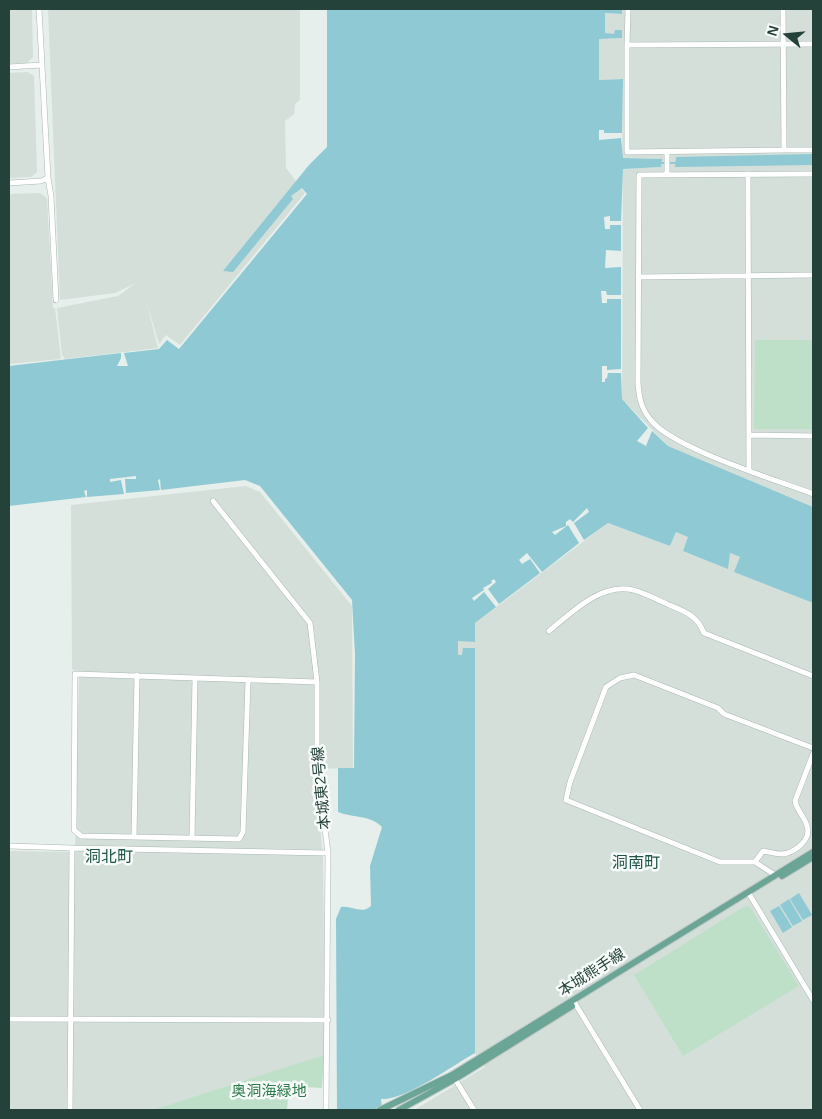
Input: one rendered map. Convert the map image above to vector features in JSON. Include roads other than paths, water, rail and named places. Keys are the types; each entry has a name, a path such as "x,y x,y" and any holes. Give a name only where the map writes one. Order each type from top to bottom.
{"main road":[{"name":"本城熊手線","path":"749,894 775,875 813,852"},
{"name":"本城熊手線","path":"382,1110 391,1108 452,1075 813,857"},
{"name":"本城熊手線","path":"399,1110 455,1079 574,1002"}],"street":[{"path":"39,9 56,300"},
{"path":"628,9 627,152 813,150"},
{"path":"783,9 784,150"},
{"path":"627,45 813,44"},
{"path":"9,67 41,65"},
{"path":"667,152 667,175"},
{"path":"748,174 749,470"},
{"path":"813,174 638,176 638,383 641,406 651,421 681,442 813,494"},
{"path":"9,183 41,181 48,178"},
{"path":"638,277 813,275"},
{"path":"749,435 813,436"},
{"name":"本城東2号線","path":"213,501 310,623 318,682 317,765 328,853 326,1110"},
{"path":"549,631 586,600 615,590 628,588 688,613 700,623 704,634 813,676"},
{"path":"248,681 243,832 239,839 81,836 74,830 75,674 318,682"},
{"path":"134,837 137,675"},
{"path":"775,875 755,862 720,862 566,800 570,782 606,687 620,678 634,675 718,708 724,714 813,748"},
{"path":"192,838 195,679"},
{"path":"755,862 763,851 786,854 806,841 808,836 807,824 797,809 795,801 813,754"},
{"path":"9,846 328,853"},
{"path":"70,1110 72,848"},
{"path":"749,894 813,1000"},
{"path":"574,1002 640,1110"},
{"path":"9,1019 328,1020"},
{"path":"455,1079 474,1110"}],"water":[{"path":"327,9 622,9 622,14 605,13 605,33 614,34 615,30 622,30 622,38 599,39 599,80 623,79 622,133 604,133 604,130 599,130 599,140 621,138 623,158 662,159 661,167 623,169 621,221 610,221 610,216 604,217 605,229 610,229 610,225 621,225 621,251 606,250 605,268 621,267 621,295 607,295 606,291 601,291 602,303 607,303 607,299 621,299 621,369 607,370 607,366 602,366 602,382 605,382 608,373 621,373 622,399 648,428 637,441 646,446 652,431 668,446 813,507 813,603 734,572 740,557 730,553 728,569 683,551 688,537 676,532 670,546 608,523 584,540 574,523 589,512 587,508 573,522 570,519 566,522 566,526 552,532 555,535 568,525 579,543 542,572 527,553 519,560 522,564 530,559 540,573 499,604 488,589 496,582 494,579 491,581 492,583 483,588 484,590 472,598 474,601 484,592 496,607 475,623 475,642 458,641 458,655 462,655 463,648 475,648 475,1053 429,1081 403,1094 381,1099 382,1110 337,1110 336,919 341,907 364,910 371,906 370,866 382,827 373,820 338,812 338,768 354,768 355,654 352,600 260,486 245,480 161,490 160,479 158,480 160,490 126,493 125,479 136,479 136,476 110,479 110,482 121,480 124,494 87,497 87,490 84,491 86,497 9,506 9,366 121,353 117,366 128,366 124,353 159,349 167,340 179,349 307,194 302,188 291,196 293,199 233,272 223,271 309,165 327,147"},
{"path":"813,154 813,165 675,167 676,157"},
{"path":"799,893 812,915 803,920 790,899"},
{"path":"789,899 802,921 793,926 780,905"},
{"path":"779,906 792,927 783,933 770,911"}],"waterway":[{"path":"662,163 676,163"}],"district":[{"name":"洞北町","path":"109,858"},
{"name":"洞南町","path":"636,864"}],"park label":[{"name":"奥洞海緑地","path":"269,1092"}]}
